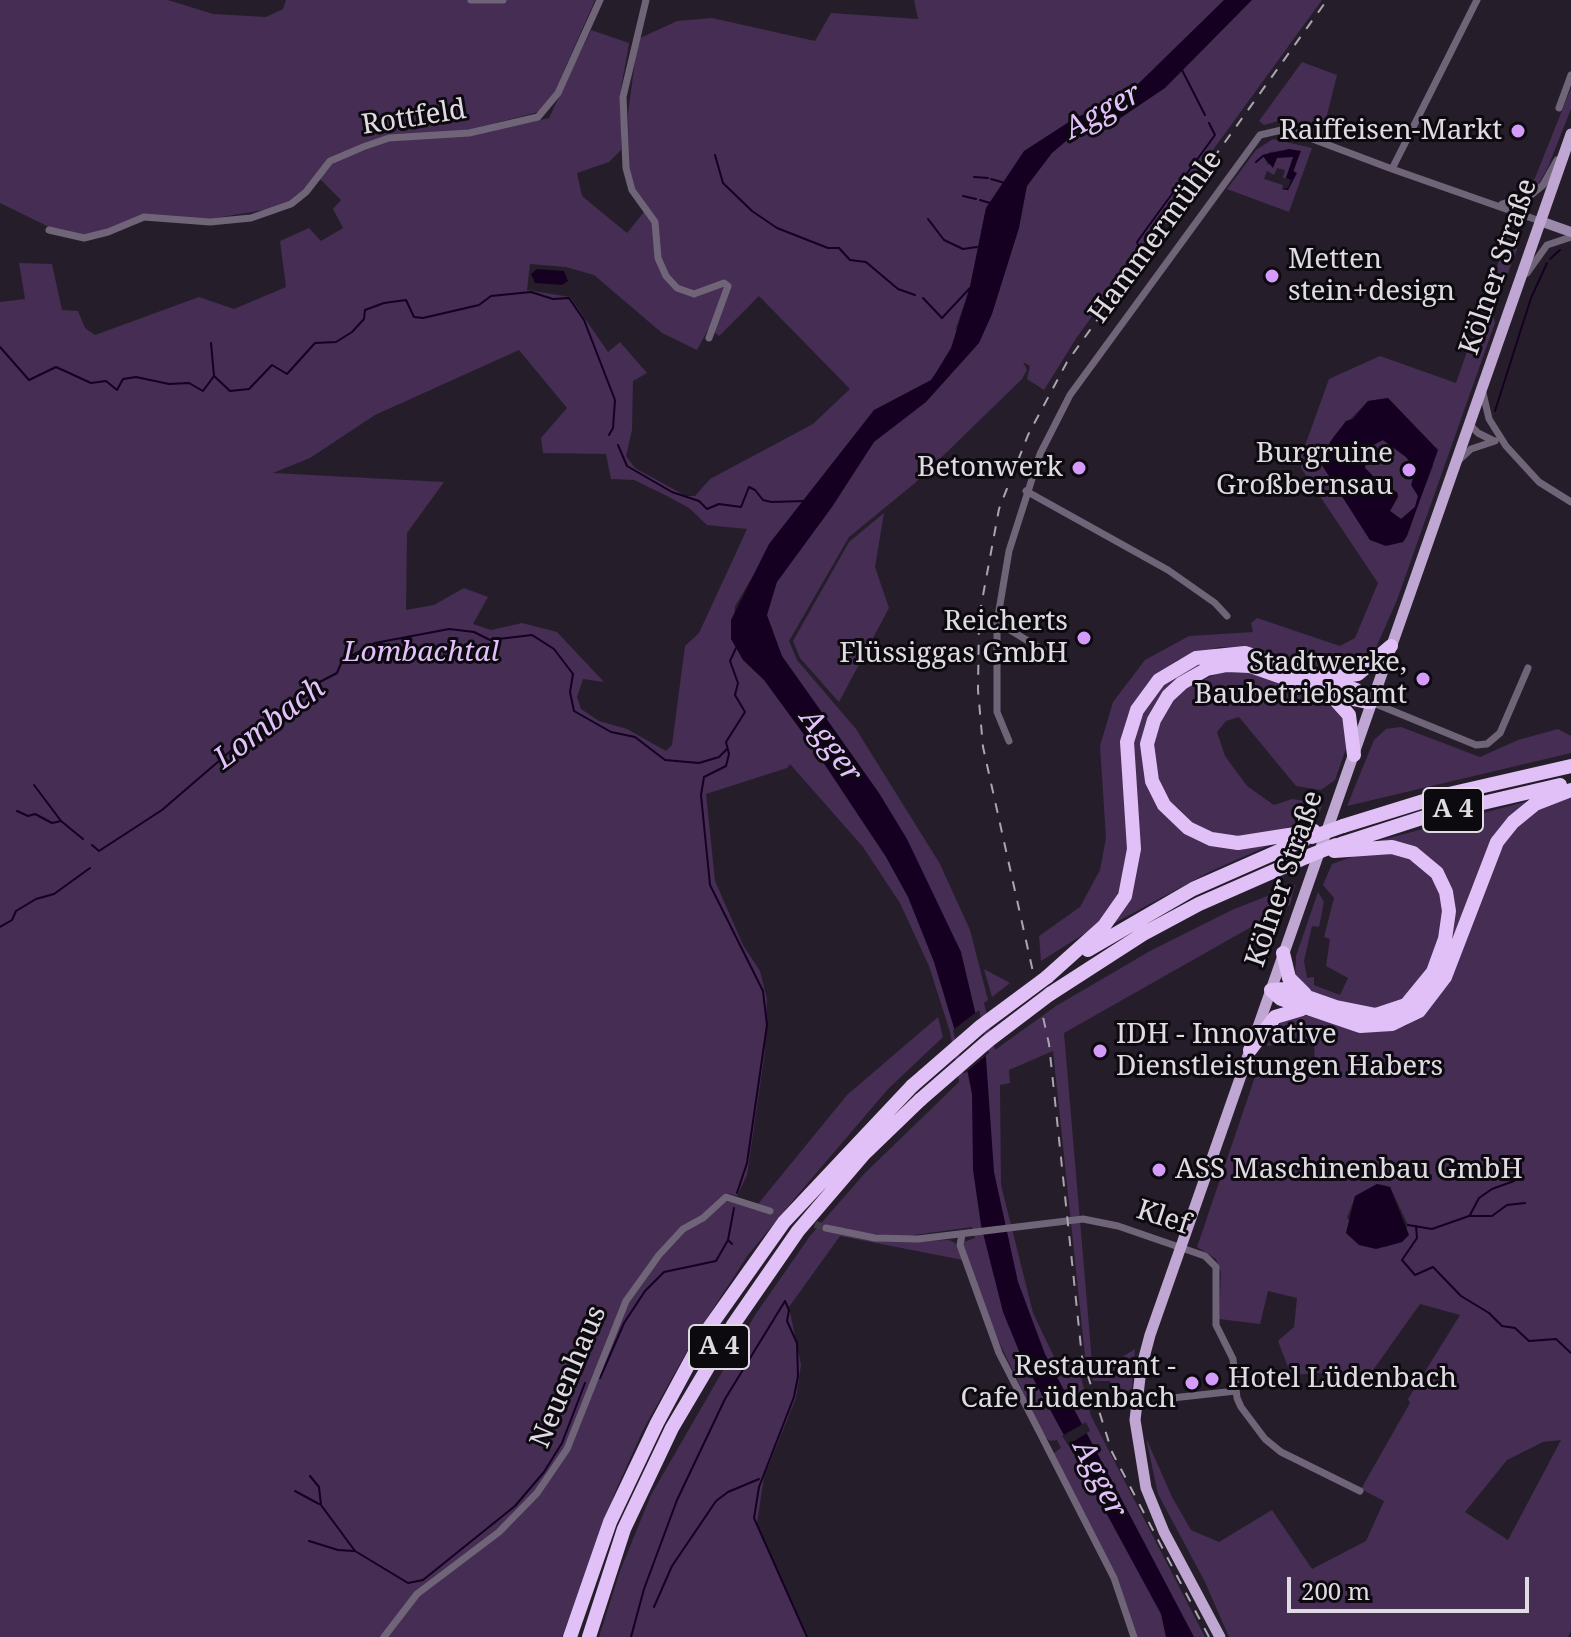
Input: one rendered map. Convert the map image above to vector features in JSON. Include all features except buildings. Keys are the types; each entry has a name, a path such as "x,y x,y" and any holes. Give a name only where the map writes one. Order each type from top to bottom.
{"highway":[{"path":"1325,678 1358,674 1391,646"},
{"path":"1047,977 1104,926 1129,886 1134,849 1127,742 1137,710 1153,686 1167,673 1196,658 1234,652 1268,658 1325,678 1356,690 1371,702"},
{"path":"1313,834 1238,843 1196,833 1175,818 1159,798 1149,771 1147,744 1154,720 1168,696 1189,678 1217,666 1250,666 1330,694 1371,702"},
{"path":"1330,694 1349,715 1354,755"},
{"name":"A 4","path":"570,1637 610,1522 657,1423 706,1332 784,1222 912,1086 981,1026 1047,977 1193,889 1313,834 1440,796 1571,766"},
{"name":"A 4","path":"589,1637 624,1529 672,1428 724,1339 798,1231 864,1154 920,1100 988,1041 1050,994 1188,910 1306,857 1431,815 1571,783"},
{"path":"1283,953 1289,978 1307,1003 1371,1027 1392,1024 1419,1011 1445,977 1497,842 1513,822 1535,804 1571,790"},
{"path":"1271,990 1281,999 1364,1014 1399,1009 1414,998 1428,981 1447,930 1446,892 1437,873 1422,859 1392,847 1335,848"},
{"path":"1250,1050 1275,1017 1307,1003"}],"main road":[{"name":"Kölner Straße","path":"1220,1637 1154,1510 1137,1439 1136,1400 1141,1369 1283,953 1570,138"}],"street":[{"path":"471,0 503,0"},
{"name":"Rottfeld","path":"49,230 84,238 144,217 210,222 251,218 291,204 306,192 330,161 352,150 389,138 469,133 538,117 558,93 600,0"},
{"path":"646,0 623,97 626,168 632,190 655,222 658,258 666,276 677,288 694,294 724,283 728,286 709,338"},
{"path":"1392,169 1477,0"},
{"path":"1559,108 1571,75"},
{"name":"Hammermühle","path":"1009,741 997,712 997,622 1009,551 1026,491 1070,395 1260,135 1286,129 1540,221"},
{"path":"1497,204 1514,203 1543,185 1570,138"},
{"path":"1540,221 1571,235"},
{"path":"1516,292 1535,258 1547,245 1571,235"},
{"path":"1482,389 1489,419 1506,446 1554,495 1571,502"},
{"path":"1470,425 1478,433 1506,446"},
{"path":"1457,462 1471,449 1495,441"},
{"path":"1026,491 1168,570 1215,603 1227,616"},
{"path":"997,622 1051,655"},
{"path":"1371,702 1480,745 1495,740 1500,733 1528,668"},
{"name":"Neuenhaus","path":"384,1637 417,1594 499,1532 537,1493 567,1449 590,1396 615,1321 659,1255 683,1229 709,1213 726,1197 770,1211"},
{"name":"Klef","path":"962,1235 1083,1219 1118,1226 1205,1256 1216,1267 1214,1314 1233,1359 1236,1391 1249,1419 1272,1445 1291,1459 1360,1491"},
{"path":"826,1228 890,1239 962,1235 960,1245 999,1353 1114,1578 1134,1637"},
{"path":"1172,1398 1236,1391"}],"green space":[{"path":"0,0 168,0 213,14 266,17 283,9 286,0 595,0 555,91 539,112 467,130 361,144 328,158 306,188 282,207 209,219 143,214 109,230 84,235 49,227 0,203"},
{"name":"Lombachtal","path":"914,0 1322,0 1077,337 1044,390 1027,379 1030,366 1023,362 1027,370 1022,379 915,483 849,537 789,641 797,660 856,729 940,864 970,930 988,1000 984,1003 995,1050 1056,1006 1150,951 1232,910 1295,885 1290,905 1064,1033 1092,1362 1116,1361 1135,1349 1132,1388 1126,1392 1113,1389 1110,1381 1093,1381 1085,1356 1053,1051 1009,1070 1010,1083 1000,1085 1001,1185 1033,1313 1060,1369 1077,1361 1091,1416 1205,1637 1136,1637 1118,1581 1055,1459 1054,1453 1061,1448 1057,1440 1050,1441 1044,1436 990,1323 963,1247 964,1242 975,1238 972,1227 900,1237 853,1232 846,1228 842,1234 887,1242 949,1240 955,1243 963,1260 840,1236 789,1307 801,1365 796,1398 764,1477 757,1523 808,1637 599,1637 620,1571 651,1495 755,1315 810,1236 864,1174 959,1082 950,1032 929,966 900,903 863,847 790,764 787,768 706,794 715,881 743,945 760,971 767,999 765,1051 747,1175 737,1196 726,1193 702,1217 682,1227 637,1280 641,1282 684,1231 727,1201 767,1213 770,1210 758,1204 847,1095 938,1017 943,1037 888,1089 795,1198 748,1255 696,1335 643,1430 616,1490 562,1637 0,1637 0,302 25,299 19,263 52,264 62,310 78,311 85,328 95,335 199,297 234,309 286,287 280,241 309,228 321,241 343,228 333,209 341,200 320,179 331,163 390,141 469,135 549,118 591,30 629,43 621,88 621,150 609,162 577,173 582,196 627,233 648,207 635,188 629,168 628,113 638,39 677,21 712,18 815,41 831,13 918,19","holes":["1000,188 989,215 992,226 973,306 955,331 970,287 986,208","530,264 566,267 594,275 662,333 697,350 709,328 719,336 759,296 850,389 813,424 710,479 695,496 686,496 635,468 626,456 632,430 633,381 647,373 620,342 608,352 570,297 527,290","519,350 567,408 541,438 543,453 606,454 611,479 634,480 689,508 707,525 747,529 699,633 685,646 672,745 666,751 627,729 599,721 581,709 577,697 583,679 604,682 557,632 522,623 491,630 473,624 488,597 464,588 434,605 406,610 407,533 444,482 273,473 310,458 375,415","778,534 745,604 732,640 735,606"]},
{"path":"1302,62 1337,75 1324,127 1329,129 1325,138 1282,120 1264,125 1259,121"},
{"path":"1571,88 1571,109 1548,167 1537,187 1523,196 1535,178"},
{"path":"1273,139 1312,148 1289,212 1227,189 1256,150","holes":["1285,151 1298,158 1288,190 1282,189 1283,185 1264,179 1267,171 1274,175 1277,168 1285,170 1283,178 1286,178 1294,157 1277,157 1268,165 1264,157 1270,152"]},
{"path":"1509,232 1519,244 1493,313 1495,323 1397,600 1375,650 1360,669 1334,674 1259,649 1219,647 1178,660 1153,679 1128,715 1121,742 1128,843 1122,887 1109,911 1092,929 1041,961 1039,936 1080,907 1100,870 1106,838 1100,746 1113,702 1145,660 1189,636 1253,632 1251,623 1257,618 1340,646 1355,638 1378,583 1301,468 1301,457 1329,379 1380,356 1456,383","holes":["1388,398 1427,441 1433,466 1403,542 1370,540 1322,465 1310,459 1315,456 1324,461 1334,436 1368,401"]},
{"path":"1383,440 1406,457 1416,469 1412,482 1418,496 1415,507 1401,519 1390,511 1398,494 1387,490 1365,468 1366,455 1373,445"},
{"path":"884,513 875,567 889,608 839,702 800,658 793,641 849,542"},
{"path":"1197,661 1256,662 1172,686 1143,763 1184,830 1272,844 1209,872 1109,926 1131,890 1130,771 1134,728 1157,688"},
{"path":"1226,670 1263,673 1325,696 1346,716 1346,749 1335,780 1321,790 1296,786 1239,717 1226,721 1217,732 1225,756 1247,786 1274,805 1292,799 1323,803 1319,814 1282,830 1247,837 1214,833 1184,818 1163,793 1153,763 1154,738 1167,707 1184,688"},
{"path":"1401,727 1480,757 1518,740 1558,729 1571,736 1571,753 1347,806 1374,740 1386,729"},
{"path":"1571,797 1571,1631 1568,1637 1229,1637 1205,1582 1158,1494 1146,1438 1172,1497 1191,1530 1219,1542 1272,1510 1312,1569 1366,1541 1384,1501 1361,1489 1410,1403 1408,1399 1460,1315 1420,1304 1366,1380 1346,1371 1291,1375 1278,1341 1294,1327 1297,1298 1268,1291 1260,1324 1219,1319 1221,1272 1216,1259 1197,1247 1255,1077 1315,1069 1314,1042 1266,1046 1280,1023 1299,1014 1379,1032 1406,1026 1423,1015 1449,983 1495,856 1513,829 1540,807","holes":["1377,1184 1390,1187 1408,1225 1402,1242 1384,1247 1347,1218 1355,1197","1561,1440 1508,1540 1465,1512 1507,1460 1543,1442"]},
{"path":"1532,800 1511,817 1447,963 1405,1015 1389,1016 1446,945 1438,869 1374,842"},
{"path":"1391,853 1414,860 1433,877 1439,888 1444,920 1426,975 1408,998 1371,1010 1314,995 1295,978 1296,956 1318,892 1324,902 1319,927 1312,926 1304,961 1307,978 1314,977 1314,985 1340,995 1348,978 1326,966 1330,939 1324,937 1334,898 1323,885 1332,864 1357,855"},
{"path":"984,969 1010,983 992,997"}],"water":[{"name":"Agger","path":"1224,0 1252,0 1165,88 1116,121 1079,130 1052,153 1027,186 1019,228 992,314 979,343 926,402 874,442 832,507 777,582 767,615 782,656 879,793 907,839 961,952 986,1058 994,1172 1018,1282 1045,1354 1194,1637 1166,1637 1161,1614 1021,1356 1003,1312 981,1225 973,1170 972,1094 968,1074 934,962 908,897 886,857 813,747 764,680 743,660 731,639 731,620 769,544 874,410 931,380 937,371 951,348 970,287 986,208 1024,151 1075,118 1136,86"},
{"path":"1289,149 1301,151 1293,171 1297,173 1288,190 1282,189 1288,188 1291,180 1286,178 1293,157 1277,158 1273,168 1262,155"},
{"path":"537,269 564,271 568,281 562,285 535,283 531,274"},
{"path":"1388,398 1438,450 1407,536 1403,542 1386,546 1370,540 1322,465 1303,456 1306,450 1324,460 1330,442 1346,421 1353,419 1368,401","holes":["1383,440 1406,457 1416,470 1411,485 1418,496 1415,507 1401,519 1390,511 1398,497 1397,492 1387,490 1365,468 1366,455 1373,445"]},
{"path":"1377,1184 1390,1187 1409,1235 1402,1242 1376,1249 1359,1245 1346,1233 1355,1196"}],"pier":[{"path":"979,1010 989,1053 964,1074 953,1030"},
{"path":"1086,1422 1090,1431 1068,1445 1062,1436"}],"waterway":[{"path":"1182,70 1205,115"},
{"path":"1139,248 1137,242 1215,135 1209,123"},
{"path":"715,155 723,183 752,211 777,228 828,248 839,248 850,260 866,262 898,289 915,295"},
{"path":"1256,162 1263,156"},
{"path":"974,177 988,178"},
{"path":"991,179 1005,183"},
{"path":"963,196 976,199"},
{"path":"980,200 990,203"},
{"path":"928,219 944,240 963,249 977,247"},
{"path":"1550,259 1560,250"},
{"path":"1495,411 1531,298 1547,263"},
{"path":"923,298 942,318 970,288"},
{"path":"0,347 29,380 56,367 91,383 106,381 117,390 123,379 136,377 169,384 189,383 203,391 214,376 230,391 249,389 272,365 287,374 315,343 336,342 352,332 364,319 365,310 384,303 406,300 414,317 423,318 479,305 491,296 531,292 553,299 569,298 584,320 615,400 613,428 609,435"},
{"path":"211,343 214,376"},
{"path":"618,445 627,466 672,492 699,501 707,509 719,504 741,507 749,487 763,500 805,501"},
{"name":"Lombach","path":"92,845 99,851 162,810 248,736 312,686 337,673 342,661 375,643 449,629 474,632 490,640 532,635 554,649 573,674 570,692 574,711 611,732 635,737 665,760 699,763 719,757 727,749"},
{"path":"736,648 730,661 738,683 735,695 745,712 726,742 729,754 726,766 704,777 701,795 710,885 763,991 767,1025 747,1163 737,1193"},
{"path":"34,785 61,821"},
{"path":"17,811 28,816 35,814 52,823 61,821 83,839"},
{"name":"Lombach","path":"0,927 12,920 16,911 36,899 54,894 90,868"},
{"path":"1470,1215 1479,1198 1492,1189 1514,1181"},
{"path":"1408,1225 1432,1229 1469,1216 1492,1216 1507,1205 1525,1203"},
{"path":"732,1244 728,1240 734,1208"},
{"path":"1416,1226 1417,1238 1402,1260 1415,1275 1433,1267 1461,1296 1489,1313 1502,1326 1515,1328 1529,1341 1556,1339 1571,1353"},
{"path":"600,1378 624,1323 645,1291 664,1272 716,1261 728,1240"},
{"path":"785,1301 789,1310 787,1321 797,1343 798,1376 794,1397 759,1487 754,1518 807,1637"},
{"path":"631,1637 644,1589 677,1500 725,1399 785,1301"},
{"path":"310,1476 319,1487 321,1505 355,1551 408,1583 423,1580 515,1506 544,1472 562,1443 585,1383"},
{"path":"654,1607 672,1566 716,1501 728,1492 759,1479"},
{"path":"295,1491 319,1504"},
{"path":"309,1541 338,1550 354,1551"}],"tunnel":[{"path":"805,1221 826,1228"}],"railway":[{"path":"1209,1637 1112,1452 1082,1357 1049,1044 983,747 978,690 979,617 999,509 1028,435 1067,362 1327,0"}],"place":[{"name":"Raiffeisen-Markt","path":"1518,131"},
{"name":"Metten stein+design","path":"1272,276"},
{"name":"Betonwerk","path":"1079,468"},
{"name":"Burgruine Großbernsau","path":"1409,470"},
{"name":"Reicherts Flüssiggas GmbH","path":"1084,638"},
{"name":"Stadtwerke, Baubetriebsamt","path":"1423,679"},
{"name":"IDH - Innovative Dienstleistungen Habers","path":"1100,1051"},
{"name":"ASS Maschinenbau GmbH","path":"1159,1170"},
{"name":"Hotel Lüdenbach","path":"1212,1379"},
{"name":"Restaurant - Cafe Lüdenbach","path":"1192,1383"}]}
